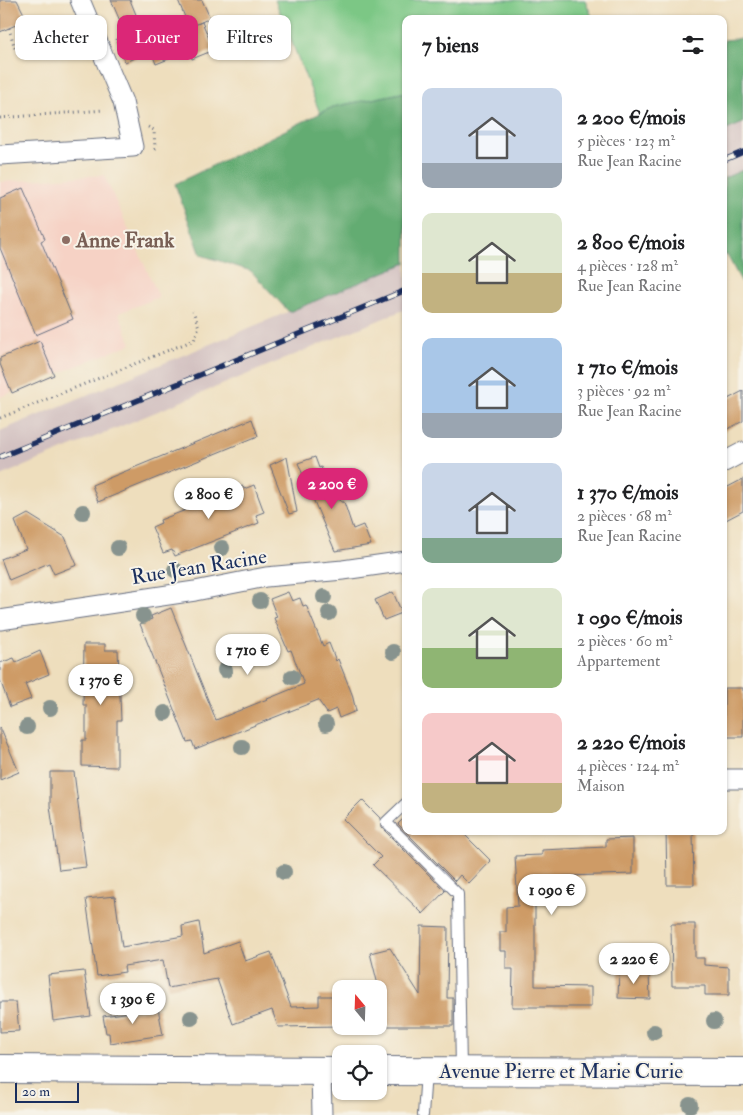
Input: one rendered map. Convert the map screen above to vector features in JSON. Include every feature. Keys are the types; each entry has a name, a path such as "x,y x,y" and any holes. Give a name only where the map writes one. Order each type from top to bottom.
{"main road":[{"path":"0,1069 331,1071"},
{"name":"Avenue Pierre et Marie Curie","path":"387,1071 743,1072"}],"street":[{"path":"0,155 133,147 123,102 80,0"},
{"path":"727,460 743,452"},
{"name":"Rue Jean Racine","path":"0,620 195,591 266,577 343,570 402,562"},
{"path":"727,779 743,779"},
{"path":"322,1115 331,1071"}],"lane":[{"path":"402,807 386,822 458,894 461,1071"},
{"path":"423,1115 426,1071"}],"path":[{"path":"9,28 15,49"},
{"path":"0,118 105,110"},
{"path":"0,418 194,340 199,327 193,311"}],"shaded area":[{"path":"743,123 743,170 727,177 727,130"},
{"name":"Anne Frank","path":"104,175 159,297 119,313 131,344 0,397 0,182"},
{"path":"402,265 402,311 0,476 0,431"}],"green space":[{"path":"275,0 585,0 591,15 402,15 402,93 333,107 320,113 291,40 291,15 281,15"},
{"path":"743,38 743,123 727,130 727,40"},
{"path":"402,93 402,265 289,312 251,271 201,255 175,184 333,107"},
{"path":"743,170 743,285 727,255 727,177"}],"building":[{"path":"0,0 17,0 24,15 15,15 15,25 0,32"},
{"path":"111,0 130,0 136,15 117,15"},
{"path":"178,0 202,0 209,15 208,19 198,24 198,15 184,15"},
{"path":"202,22 208,36 208,52 198,57 198,24"},
{"path":"154,60 166,60 156,64"},
{"path":"23,188 45,239 41,241 73,319 36,335 0,248 0,198"},
{"path":"40,341 54,375 12,393 0,364 0,358"},
{"path":"743,391 743,421 727,429 727,399"},
{"path":"252,419 258,436 98,502 92,485"},
{"path":"287,457 297,512 289,514 270,465"},
{"path":"315,457 332,494 337,492 341,502 344,502 353,529 363,525 371,545 335,551 298,463"},
{"path":"743,479 743,511 727,519 727,487"},
{"path":"254,485 264,512 256,515 259,523 175,556 172,550 163,553 152,527 161,523 160,520 191,508 188,500 209,491 211,499 243,486 244,489"},
{"path":"28,514 65,537 77,565 54,574 49,563 9,580 1,559 26,549 15,521"},
{"path":"288,592 292,601 300,598 303,606 306,605 323,646 329,643 336,661 338,659 352,694 356,711 339,718 336,709 327,713 318,700 195,749 192,741 187,742 140,624 152,619 151,616 171,608 216,720 304,684 291,650 288,651 274,618 277,617 270,599"},
{"path":"393,592 402,613 384,620 375,600"},
{"path":"84,644 105,644 105,650 118,650 121,720 117,720 117,767 82,766 82,740 86,740 86,705 83,705"},
{"path":"40,651 49,674 25,684 31,699 10,707 0,680 0,663 14,658 16,662"},
{"path":"727,688 743,688 743,737 727,737"},
{"path":"0,727 19,772 0,780"},
{"path":"50,772 74,772 86,867 59,870 50,806"},
{"path":"362,800 380,818 381,827 445,891 423,914 373,865 381,857 343,819"},
{"path":"402,820 402,828 398,824"},
{"path":"409,835 465,835 491,861 469,884 460,875 455,881"},
{"path":"666,835 693,835 694,885 667,885"},
{"path":"633,838 633,874 566,876 542,878 542,882 535,882 535,986 591,987 591,1007 512,1007 513,969 506,969 506,951 500,951 500,932 506,932 506,907 518,906 515,856 542,855 542,850 606,847 606,839"},
{"path":"115,896 122,947 183,936 182,926 199,922 204,953 238,941 245,961 271,952 291,1007 319,1006 319,996 332,996 332,1026 278,1027 272,1010 233,1024 217,979 168,988 163,960 124,966 125,972 97,976 86,899"},
{"path":"671,924 695,924 695,958 704,958 704,965 729,967 729,995 705,995 705,986 672,986"},
{"path":"421,926 448,927 447,998 453,998 453,1026 388,1026 388,980 377,980 370,953 390,948 420,995"},
{"path":"84,971 91,1016 53,1021 48,975"},
{"path":"619,971 649,972 650,999 618,998"},
{"path":"0,1002 16,1002 19,1031 0,1032"},
{"path":"158,1008 163,1035 110,1043 109,1033 106,1033 103,1016"}],"railway":[{"path":"727,159 743,152"},
{"path":"0,457 402,292"}],"place":[{"name":"Anne Frank","path":"66,240"}]}
